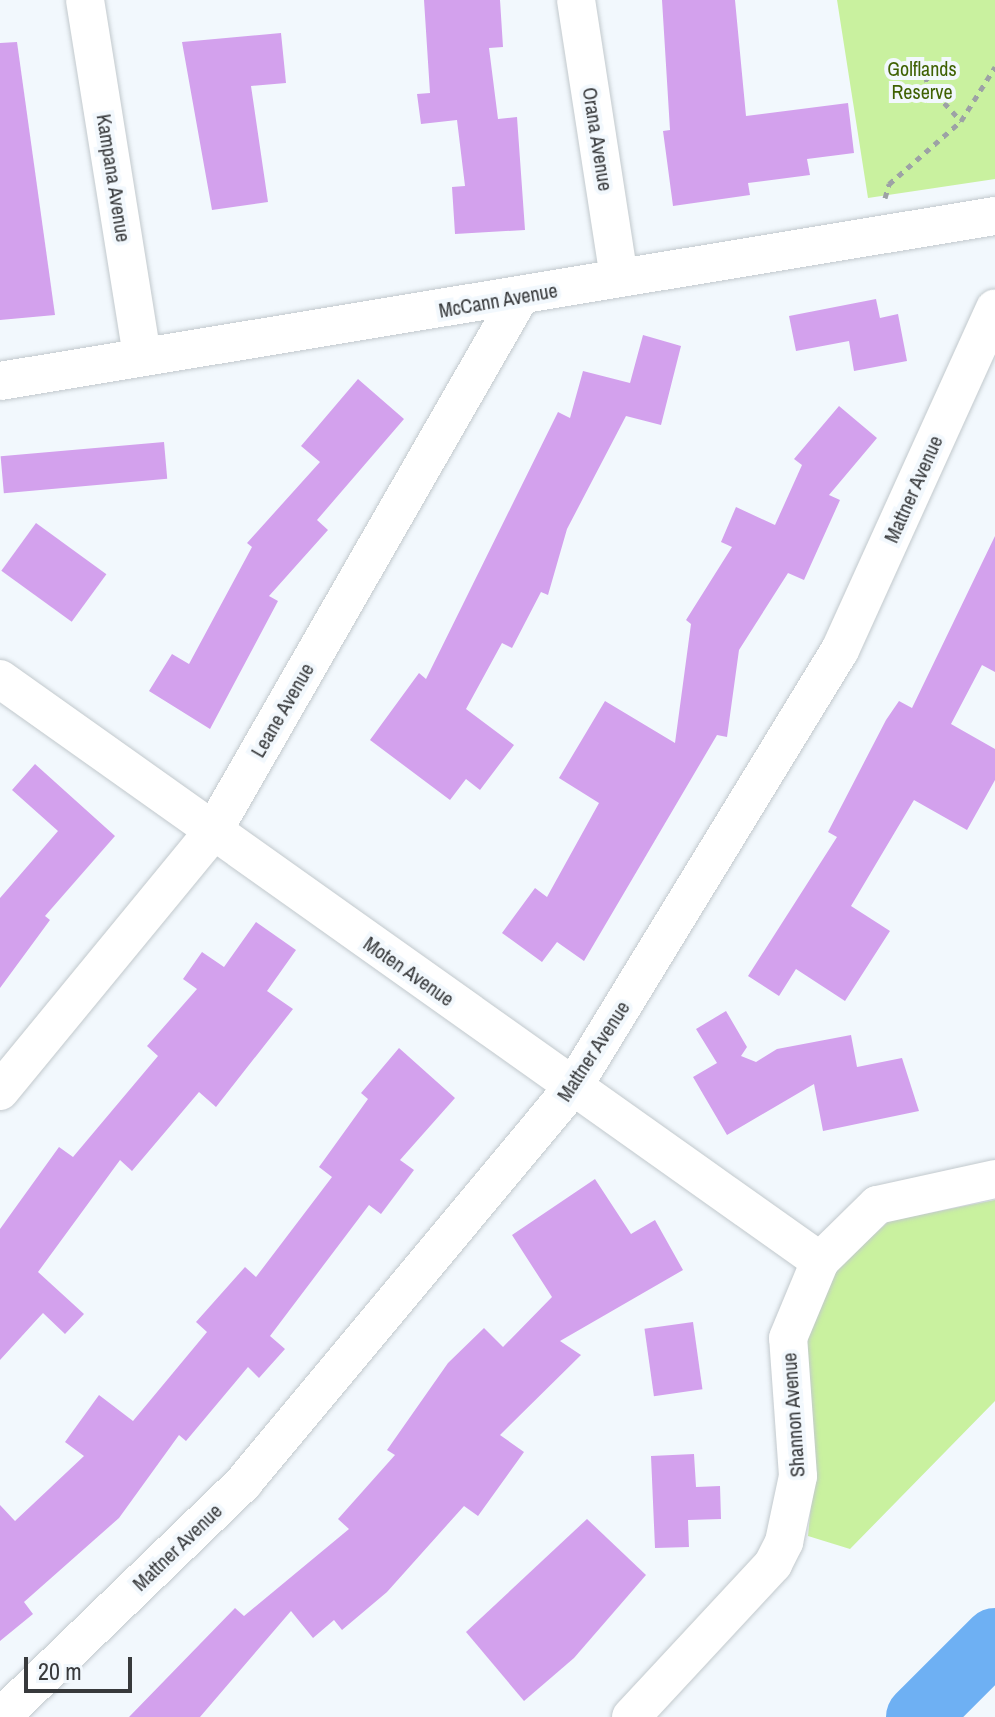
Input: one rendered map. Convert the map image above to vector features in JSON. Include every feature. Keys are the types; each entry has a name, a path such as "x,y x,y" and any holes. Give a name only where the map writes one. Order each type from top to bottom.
{"street":[{"name":"Kampana Avenue","path":"85,0 142,356"},
{"name":"Orana Avenue","path":"576,0 619,278"},
{"name":"McCann Avenue","path":"0,381 519,298 619,278 995,216"},
{"name":"Leane Avenue","path":"0,1091 212,833 519,298"},
{"name":"Mattner Avenue","path":"1,1717 244,1482 573,1087 840,650 995,309"},
{"name":"Moten Avenue","path":"0,679 212,833 820,1261"},
{"name":"Shannon Avenue","path":"631,1717 773,1564 784,1542 798,1476 788,1338 820,1261 877,1205 995,1179"}],"path":[{"path":"922,64 928,85 961,121"},
{"path":"884,199 889,184 961,121 995,67"}],"green space":[{"name":"Golflands Reserve","path":"837,0 995,0 995,179 868,198"},
{"path":"995,1200 995,1401 850,1549 808,1536 814,1474 805,1346 834,1271 889,1221"}],"building":[{"path":"424,0 500,0 503,47 489,48 498,119 517,117 525,230 455,234 452,187 465,186 457,120 421,124 417,94 430,93"},
{"path":"662,0 735,0 746,116 848,103 854,153 807,159 810,175 748,183 750,195 673,206 663,131 670,130"},
{"path":"281,33 286,83 251,86 268,202 212,210 182,42"},
{"path":"17,42 55,315 0,320 0,43"},
{"path":"876,299 880,318 898,314 907,361 854,371 849,341 796,351 789,316"},
{"path":"643,335 681,346 661,425 626,416 567,529 548,595 541,592 512,648 502,643 466,709 514,745 480,790 466,779 450,800 370,740 419,673 426,679 558,412 570,418 583,371 630,383"},
{"path":"358,379 404,419 317,520 328,530 269,596 278,601 210,729 149,691 172,654 189,664 252,547 247,543 320,462 301,446"},
{"path":"839,406 877,438 829,495 840,500 804,580 788,573 739,650 727,737 717,735 584,961 557,942 542,962 502,933 535,888 547,897 599,803 559,778 605,701 675,743 691,624 686,620 732,547 721,542 736,507 775,525 802,465 794,459"},
{"path":"164,442 167,479 4,493 1,456"},
{"path":"36,523 106,574 72,622 1,571"},
{"path":"995,536 995,672 982,665 951,724 995,749 995,780 967,830 914,800 851,906 890,931 845,1001 796,969 779,996 748,976 837,837 828,832 886,720 899,701 912,708"},
{"path":"35,764 115,836 45,916 50,920 0,988 0,898 58,831 12,790"},
{"path":"256,922 296,950 267,991 293,1009 216,1107 199,1092 132,1171 120,1160 38,1272 84,1314 65,1334 43,1313 0,1360 0,1229 59,1147 73,1157 158,1056 147,1046 197,989 183,979 202,952 224,967"},
{"path":"726,1011 747,1047 741,1056 756,1062 777,1049 851,1035 857,1067 902,1058 919,1111 823,1131 814,1084 727,1135 693,1077 717,1063 696,1029"},
{"path":"399,1048 455,1098 400,1160 414,1170 381,1214 369,1205 270,1336 285,1349 259,1378 248,1367 186,1441 179,1435 119,1518 24,1602 33,1614 0,1641 0,1505 15,1521 84,1456 65,1442 99,1395 133,1421 207,1332 196,1322 245,1267 256,1277 332,1177 319,1167 368,1099 361,1093"},
{"path":"595,1179 631,1234 655,1220 683,1270 560,1341 581,1355 500,1435 524,1452 478,1516 464,1506 387,1592 342,1630 334,1620 313,1638 291,1611 200,1717 129,1717 235,1608 244,1616 349,1529 338,1519 395,1455 387,1450 448,1363 484,1328 503,1347 552,1297 512,1235"},
{"path":"693,1322 702,1389 654,1396 644,1329"},
{"path":"694,1454 696,1487 720,1486 721,1519 688,1520 689,1547 655,1548 651,1456"},
{"path":"587,1519 646,1575 574,1658 524,1701 466,1632"}],"waterway":[{"path":"918,1717 995,1640"}]}
